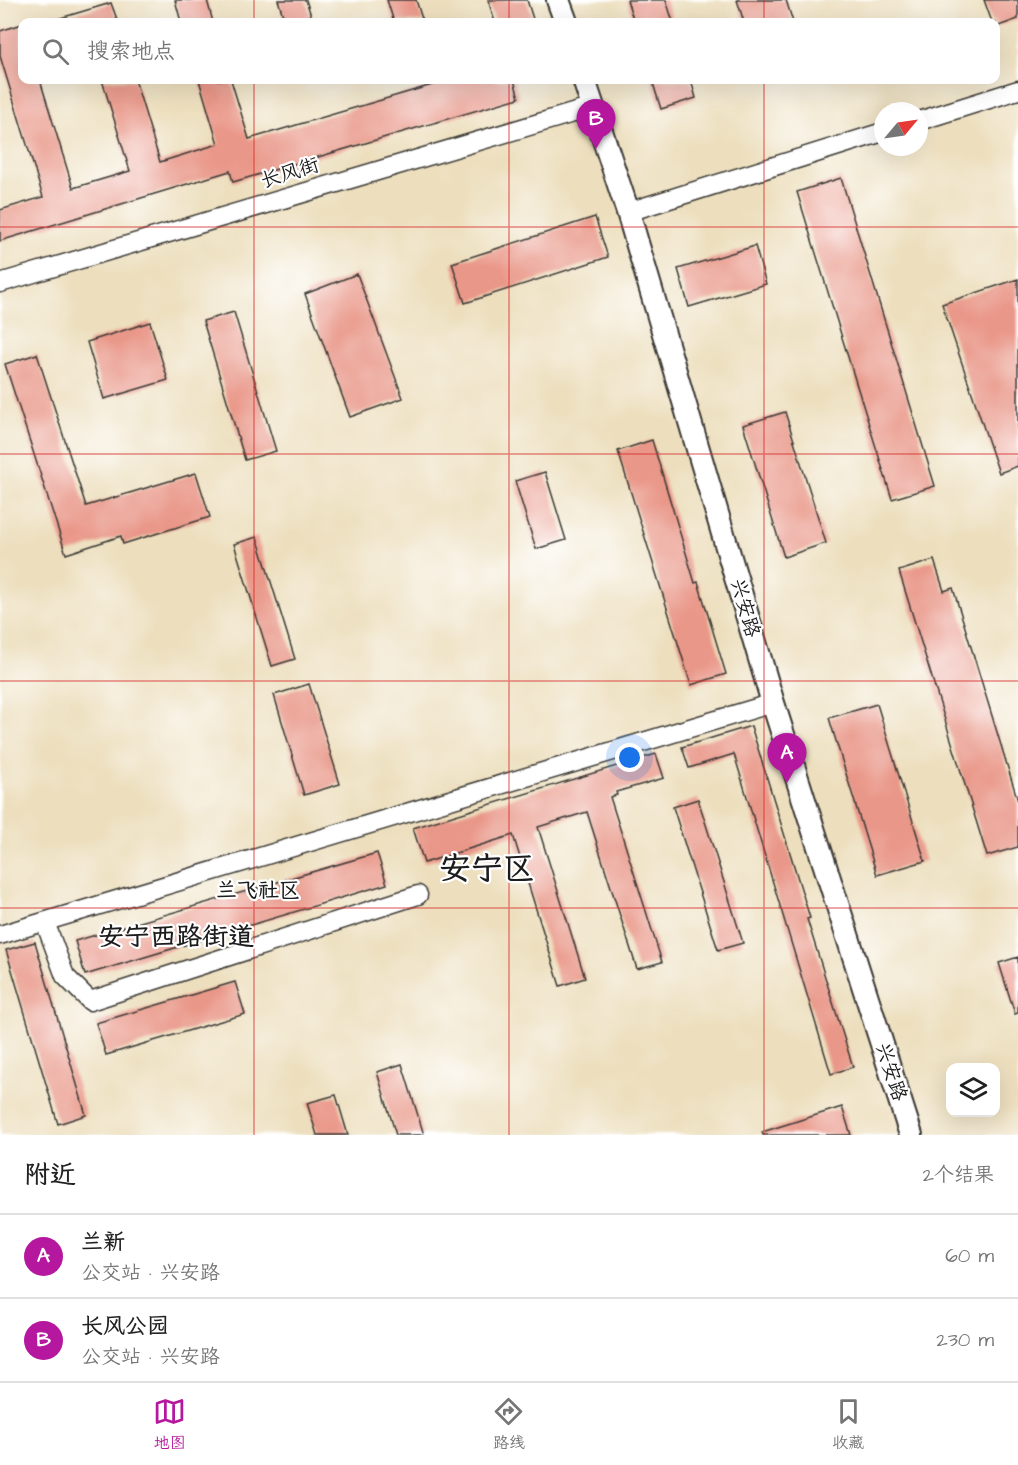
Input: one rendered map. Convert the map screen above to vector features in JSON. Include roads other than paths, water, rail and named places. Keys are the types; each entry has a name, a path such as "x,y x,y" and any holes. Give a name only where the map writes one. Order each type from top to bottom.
{"street":[{"path":"558,0 565,18"},
{"name":"兴安路","path":"585,84 628,212 773,703 911,1135"},
{"path":"928,118 1018,90"},
{"name":"长风街","path":"0,283 593,107"},
{"path":"628,212 874,135"},
{"path":"0,935 773,703"},
{"path":"45,922 65,976 90,1001 418,895"}],"place":[{"name":"长风公园","path":"596,149"},
{"name":"兰新","path":"787,783"}],"district":[{"name":"安宁区","path":"487,869"},
{"name":"兰飞社区","path":"258,890"},
{"name":"安宁西路街道","path":"176,937"}]}
